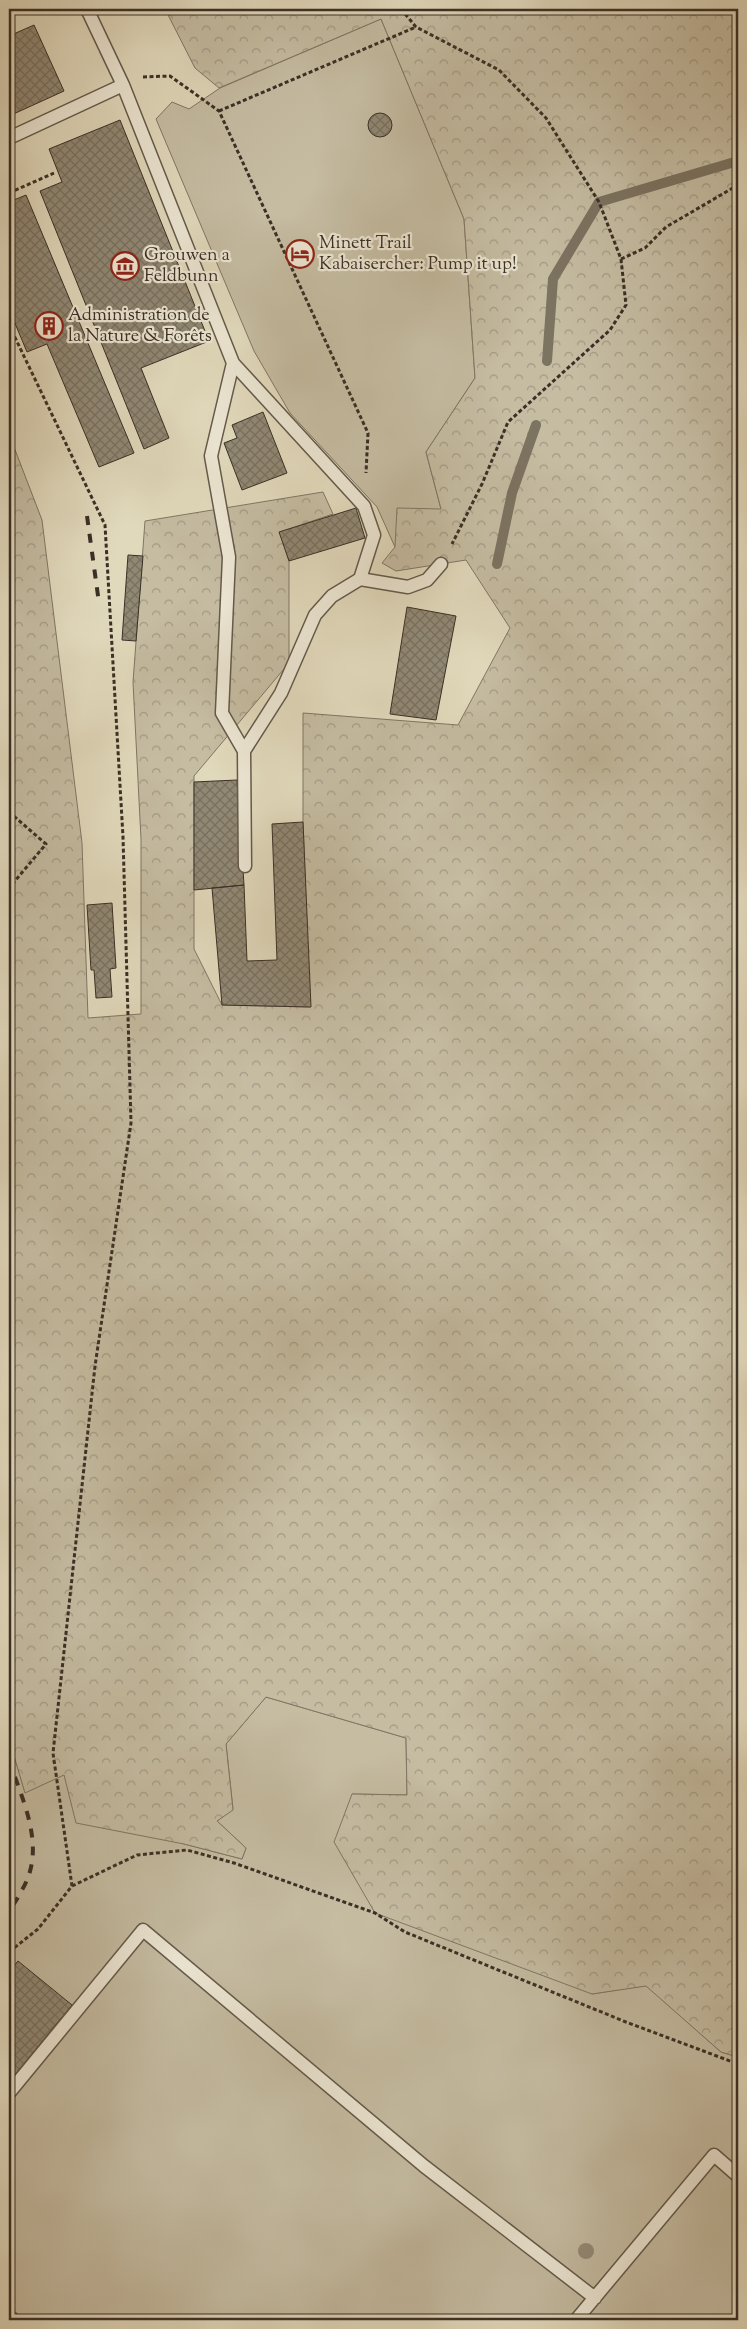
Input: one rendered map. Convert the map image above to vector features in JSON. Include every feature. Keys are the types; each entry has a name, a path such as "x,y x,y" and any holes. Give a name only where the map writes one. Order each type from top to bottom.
{"lane":[{"path":"87,9 123,85 233,362 364,506 374,535 360,579"},
{"path":"9,138 123,85"},
{"path":"233,362 211,456 229,557 222,713 244,752 245,866"},
{"path":"244,752 282,693 315,614 332,596 360,579 408,587 427,580 442,564"},
{"path":"9,2093 143,1930 424,2166 595,2298"},
{"path":"576,2320 714,2155 738,2176"},
{"path":"9,2316 14,2320"}],"path":[{"path":"401,9 416,28 500,70 546,118 599,202 621,259 626,305 610,330 508,422 482,484 442,564"},
{"path":"219,111 416,28"},
{"path":"123,85 147,76 170,76 219,111 368,433 364,506"},
{"path":"9,193 54,173"},
{"path":"9,178 14,190"},
{"path":"621,259 645,248 666,228 738,186"},
{"path":"9,325 105,525 123,837 131,1123 95,1366 53,1753 72,1886"},
{"path":"9,812 46,844 9,888"},
{"path":"9,1952 38,1929 72,1886 137,1855 187,1850 234,1863 375,1913 405,1932 626,2022 738,2064"}],"green space":[{"path":"165,9 738,9 738,2057 721,2052 646,1986 592,1994 375,1913 334,1842 352,1794 407,1795 406,1738 266,1697 226,1744 233,1810 217,1821 246,1848 242,1859 184,1844 76,1823 64,1775 25,1793 12,1749 9,1748 9,434 42,520 82,843 88,1018 141,1014 141,839 133,682 145,521 323,492 333,514 280,532 289,561 289,663 194,776 194,949 222,1005 310,1007 303,822 303,713 458,725 510,628 466,560 396,571 382,563 395,547 397,508 441,509 426,452 475,378 464,219 381,19 219,88 195,68"},
{"path":"381,19 464,219 475,378 426,452 441,509 395,547 377,507 290,413 254,351 156,119 172,102 189,109 220,88"},
{"path":"266,1697 406,1738 407,1795 352,1794 592,1994 646,1985 721,2052 738,2057 738,2320 9,2320 9,1748 12,1749 25,1792 64,1774 184,1844 242,1859 246,1848 217,1821 233,1809 226,1744"}],"building":[{"path":"34,25 64,91 9,116 9,36"},
{"path":"380,113 385,114 391,120 391,130 385,136 380,137 375,136 369,130 368,125 369,120 375,114"},
{"name":"Grouwen a Feldbunn","path":"120,120 209,341 141,368 169,438 144,449 40,191 62,182 49,149"},
{"name":"Administration de la Nature & Forêts","path":"26,195 134,453 99,467 47,344 27,352 9,309 9,202"},
{"path":"263,412 287,473 242,490 224,443 237,438 232,425"},
{"path":"356,508 365,538 289,561 279,532"},
{"path":"128,555 143,556 136,641 122,640"},
{"path":"407,607 456,616 436,720 390,714"},
{"path":"237,780 244,885 194,890 194,782"},
{"path":"303,822 311,1007 222,1005 212,888 244,885 247,961 277,960 272,824"},
{"path":"112,903 116,968 110,969 112,997 96,998 94,970 91,970 87,905"},
{"path":"18,1961 72,2005 9,2082 9,1972"}],"waterway":[{"path":"547,361 553,279 599,202 738,161"},
{"path":"497,564 512,493 536,425"}],"railway":[{"path":"87,516 99,603"},
{"path":"9,1760 26,1809 33,1841 29,1874 18,1898 9,1909"}],"place":[{"name":"Minett Trail Kabaisercher: Pump it up!","path":"300,254"},
{"name":"Grouwen a Feldbunn","path":"125,266"},
{"name":"Administration de la Nature & Forêts","path":"49,326"}]}
